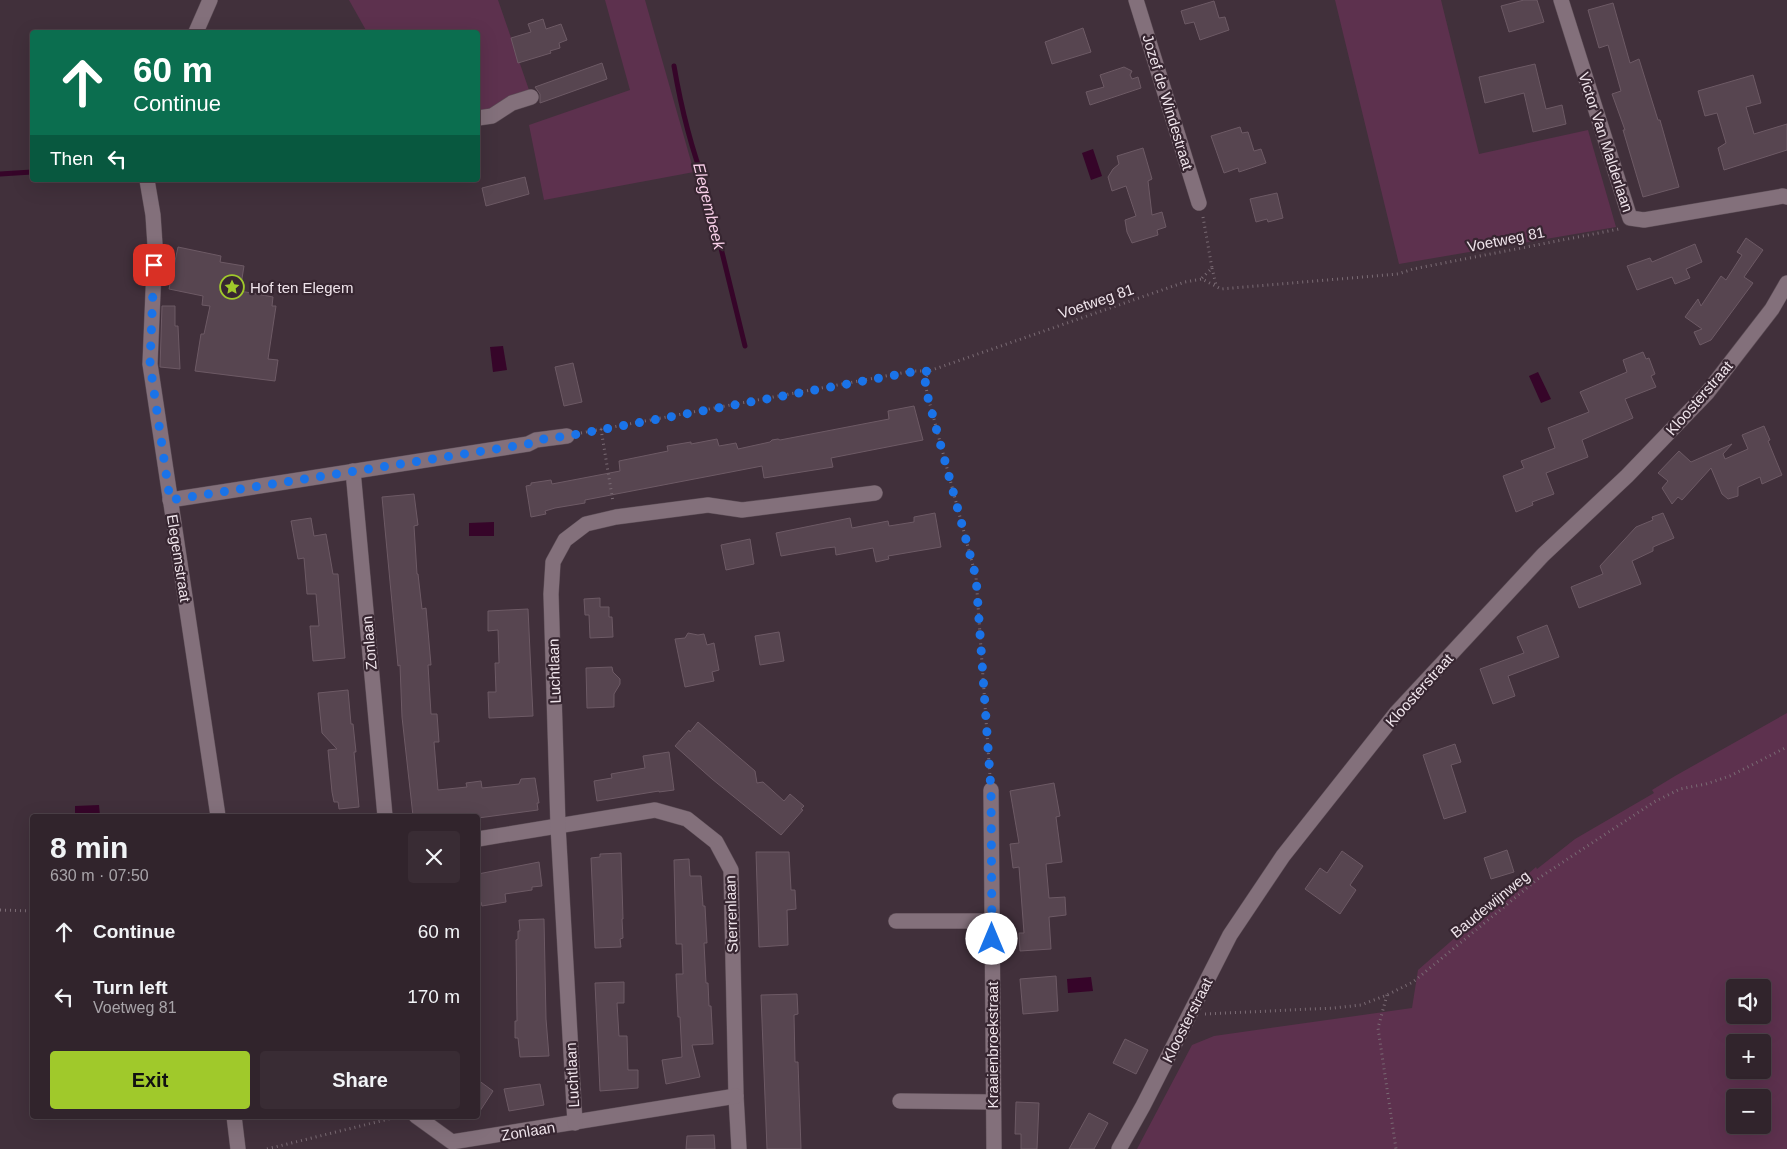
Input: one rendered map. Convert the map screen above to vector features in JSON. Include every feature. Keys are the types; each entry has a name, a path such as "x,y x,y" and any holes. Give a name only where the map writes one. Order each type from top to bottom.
{"street":[{"path":"197,30 210,0"},
{"name":"Jozef de Windestraat","path":"1136,0 1199,203"},
{"name":"Victor Van Malderlaan","path":"1561,0 1630,218 1644,220 1783,196 1787,197"},
{"path":"480,118 492,116 512,103 531,97"},
{"name":"Elegemstraat","path":"147,182 153,215 155,246 150,364 218,814"},
{"name":"Kloosterstraat","path":"1119,1149 1143,1106 1230,934 1283,856 1397,712 1543,555 1627,476 1707,393 1772,309 1787,283"},
{"path":"170,500 528,444 536,440 567,436"},
{"name":"Zonlaan","path":"353,471 385,814"},
{"name":"Luchtlaan","path":"575,1123 558,826 551,594 553,562 565,540 586,524 616,517 708,505 742,510 875,493"},
{"name":"Kraaienbroekstraat","path":"991,790 992,1102 994,1149"},
{"name":"Sterrenlaan","path":"480,839 655,810 687,819 716,842 730,870 739,1149"},
{"path":"896,921 992,921"},
{"name":"Zonlaan","path":"420,1119 452,1142 736,1096"},
{"path":"900,1101 992,1102"},
{"path":"234,1119 238,1149"}],"path":[{"path":"1199,203 1216,286"},
{"name":"Voetweg 81","path":"567,436 912,372 930,371 1185,282 1202,279 1221,289 1398,274 1413,269 1621,228 1630,218"},
{"path":"1202,279 1212,268"},
{"path":"930,371 925,380 927,394 976,577 991,790"},
{"path":"601,429 616,517"},
{"name":"Baudewijnweg","path":"1203,1014 1334,1008 1361,1005 1387,995 1413,982 1539,878 1654,802 1680,789 1706,784 1730,776 1787,747"},
{"path":"0,910 30,911"},
{"path":"1387,995 1378,1028 1396,1149"},
{"path":"1200,1021 1207,1006"},
{"path":"267,1149 390,1119"}],"shaded area":[{"path":"349,0 498,0 529,90 509,96 489,109 480,111 480,30 366,30"},
{"path":"605,0 645,0 694,172 544,200 529,125 630,90"},
{"path":"1335,0 1441,0 1479,154 1588,130 1616,227 1399,264"},
{"path":"1093,149 1102,176 1091,180 1082,153"},
{"path":"503,346 507,370 493,372 490,347"},
{"path":"1538,372 1551,399 1541,403 1529,376"},
{"path":"494,522 494,536 469,536 469,523"},
{"path":"1787,713 1787,1149 1137,1149 1192,1045 1214,1036 1412,1008 1418,970 1536,867 1537,869 1575,839 1654,793 1652,790"},
{"path":"99,805 100,814 75,814 75,806"},
{"path":"1091,977 1093,991 1068,993 1067,979"}],"building":[{"path":"1524,0 1537,0 1544,22 1509,32 1501,6"},
{"path":"1214,1 1219,18 1225,17 1229,30 1200,40 1194,22 1185,24 1181,11"},
{"path":"1613,3 1630,63 1639,59 1658,120 1660,120 1679,187 1643,197 1623,130 1625,130 1612,94 1621,91 1608,45 1599,48 1588,10"},
{"path":"543,19 546,29 561,24 567,40 559,43 560,48 550,51 551,53 518,63 511,38 531,32 528,24"},
{"path":"1083,28 1091,52 1052,64 1045,42"},
{"path":"602,63 607,79 540,103 540,94 535,87"},
{"path":"1535,64 1546,109 1562,105 1566,124 1533,132 1524,93 1485,103 1479,77"},
{"path":"1124,67 1132,71 1130,75 1132,79 1138,77 1141,88 1090,105 1086,92 1104,87 1100,75"},
{"path":"1753,75 1761,103 1746,107 1754,134 1787,124 1787,150 1724,170 1718,148 1726,143 1717,113 1705,116 1698,91"},
{"path":"1240,127 1242,133 1248,132 1254,151 1261,149 1266,163 1239,172 1238,168 1224,173 1211,136"},
{"path":"1143,148 1152,179 1148,181 1152,215 1162,212 1166,227 1157,230 1158,235 1132,243 1127,232 1125,220 1136,216 1126,186 1112,191 1108,177 1119,164 1117,156"},
{"path":"525,177 529,194 486,206 482,188"},
{"path":"1277,193 1283,218 1268,222 1267,219 1256,222 1250,199"},
{"path":"1746,238 1763,250 1744,277 1753,283 1711,340 1700,345 1694,332 1702,329 1685,317 1698,299 1701,306 1721,276 1726,280 1742,255 1737,252"},
{"path":"1695,244 1702,262 1686,269 1690,278 1675,284 1672,277 1637,290 1627,266 1650,258 1652,262"},
{"path":"178,247 221,256 220,262 244,266 240,291 273,297 272,306 276,306 268,359 278,360 275,381 195,371 201,334 204,334 210,306 202,305 203,296 169,289"},
{"path":"162,306 175,306 175,326 178,326 180,369 160,367"},
{"path":"1643,352 1646,359 1649,358 1655,374 1651,376 1656,387 1625,399 1633,418 1582,440 1588,457 1546,473 1554,494 1532,502 1533,505 1516,512 1503,476 1524,468 1521,461 1555,448 1548,428 1589,412 1580,392 1627,372 1623,360"},
{"path":"573,363 582,402 564,406 555,367"},
{"path":"914,406 923,440 831,458 833,467 764,478 762,466 585,500 585,503 555,508 545,511 546,514 531,517 526,486 531,485 531,483 551,480 552,484 620,471 619,461 668,451 667,446 717,439 719,446 736,443 738,449 772,440 889,419 888,411"},
{"path":"1764,426 1782,475 1762,484 1760,477 1738,487 1738,496 1728,499 1722,494 1711,468 1682,500 1678,497 1672,504 1662,488 1668,481 1658,473 1679,451 1691,462 1732,444 1723,454 1725,459 1748,449 1742,435"},
{"path":"414,494 418,525 414,526 417,574 422,609 426,608 431,665 428,665 431,714 437,714 439,742 434,742 438,790 467,787 466,783 481,781 482,788 519,784 521,779 535,778 539,803 537,803 538,810 480,818 480,814 413,814 402,717 400,665 398,666 382,497"},
{"path":"935,513 941,547 888,556 889,559 876,562 873,548 836,555 835,547 781,556 776,533 850,518 852,528 888,521 889,526 914,522 914,517"},
{"path":"1663,513 1674,538 1653,547 1653,551 1632,561 1641,584 1579,608 1571,587 1603,574 1600,566 1636,527 1653,520 1652,517"},
{"path":"311,518 314,536 326,534 333,574 338,574 345,658 313,661 310,626 319,626 316,594 307,594 304,558 298,559 291,521"},
{"path":"750,539 754,564 726,570 721,545"},
{"path":"600,598 600,607 609,607 609,617 612,617 613,637 590,638 589,615 585,615 584,599"},
{"path":"528,609 533,716 489,718 488,692 496,692 495,663 499,663 498,630 488,631 488,611"},
{"path":"1547,625 1559,657 1508,676 1515,696 1493,704 1480,669 1524,653 1517,637"},
{"path":"779,632 784,661 760,665 755,636"},
{"path":"688,633 704,634 707,645 714,643 719,670 712,672 714,681 685,687 675,639 685,638"},
{"path":"612,667 613,672 620,679 620,684 614,694 614,707 587,708 586,668"},
{"path":"348,690 356,752 354,752 359,807 339,809 338,802 334,802 332,792 328,750 337,749 322,733 318,693"},
{"path":"698,722 755,771 757,783 763,782 784,801 790,794 804,806 801,809 803,810 781,835 675,746"},
{"path":"1455,744 1461,762 1451,765 1466,812 1444,819 1423,755"},
{"path":"669,752 674,790 597,801 594,781 612,778 611,774 645,768 643,756"},
{"path":"1054,783 1060,816 1056,817 1062,862 1046,864 1049,898 1065,897 1066,915 1049,917 1051,949 1020,951 1019,933 1024,933 1019,867 1013,868 1010,844 1019,843 1010,791"},
{"path":"1507,850 1514,872 1491,879 1484,858"},
{"path":"1342,851 1363,866 1350,885 1356,890 1340,914 1305,889 1320,868 1327,873"},
{"path":"756,852 789,852 791,890 795,890 796,909 787,910 788,945 759,947"},
{"path":"621,853 623,938 620,939 621,947 595,948 591,858 600,857 600,854"},
{"path":"689,859 690,876 701,876 703,906 705,906 707,943 704,943 706,983 708,983 709,1006 711,1006 713,1044 692,1045 700,1077 666,1084 662,1060 682,1057 676,974 683,974 682,944 676,944 674,860"},
{"path":"539,862 542,886 532,887 532,890 505,894 506,902 482,906 480,902 480,874"},
{"path":"544,919 546,1019 549,1056 520,1057 518,1038 515,1038 515,1021 517,1021 516,940 518,939 518,931 520,931 519,920"},
{"path":"1056,976 1058,1011 1023,1014 1020,979"},
{"path":"624,982 624,1003 617,1003 619,1036 627,1036 628,1070 638,1070 638,1088 600,1091 595,983"},
{"path":"797,994 798,1014 794,1015 795,1062 798,1062 801,1149 767,1149 761,995"},
{"path":"1125,1039 1148,1050 1136,1074 1113,1063"},
{"path":"480,1081 493,1091 480,1111"},
{"path":"540,1084 544,1105 509,1111 504,1089"},
{"path":"1016,1102 1039,1103 1037,1149 1021,1149 1021,1134 1015,1134"},
{"path":"1089,1113 1108,1123 1094,1149 1069,1149"},
{"path":"714,1135 715,1149 686,1149 687,1136"}],"waterway":[{"name":"Elegembeek","path":"674,66 687,127 706,187 745,346"},
{"name":"Elegembeek","path":"0,174 30,172"}],"place":[{"name":"Hof ten Elegem","path":"232,287"}],"route":[{"path":"154,265 150,364 170,500 528,444 536,440 567,436 912,372 930,371 925,380 927,394 976,577 991,790 992,939"}]}
